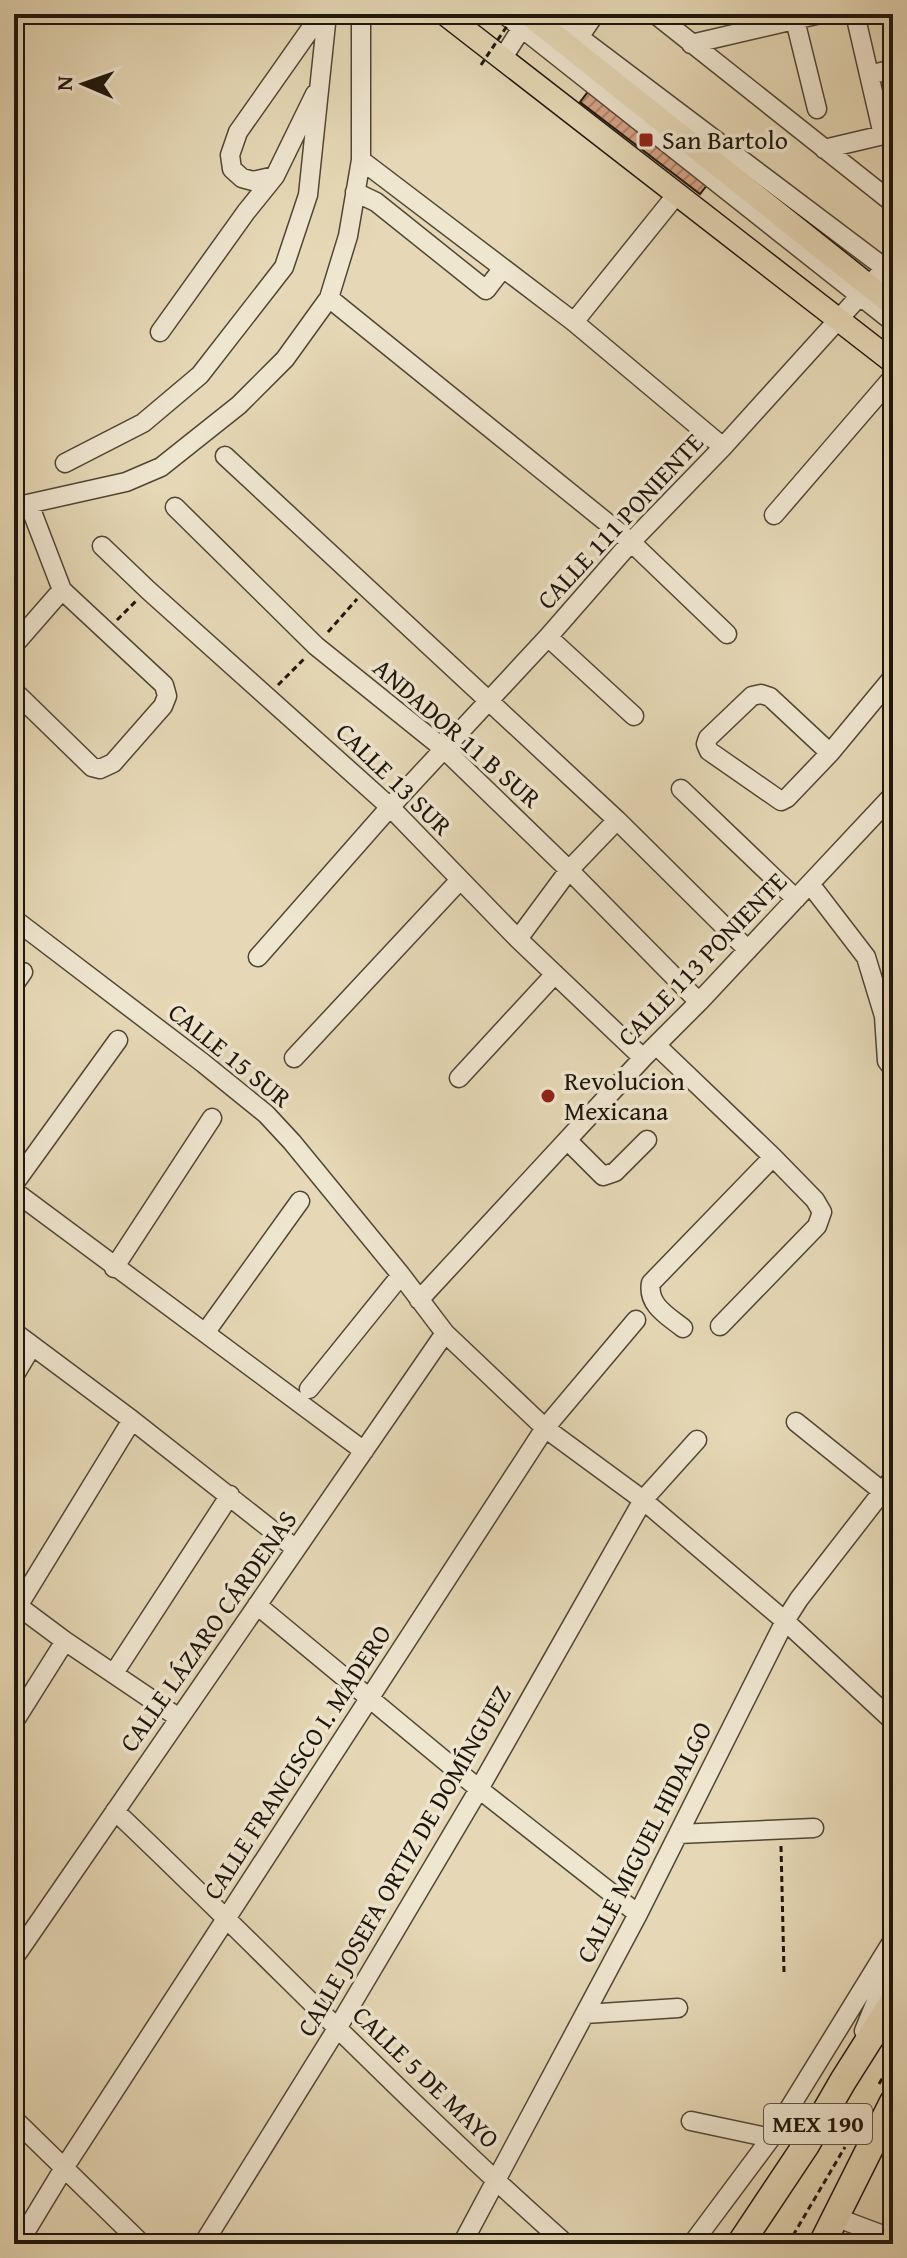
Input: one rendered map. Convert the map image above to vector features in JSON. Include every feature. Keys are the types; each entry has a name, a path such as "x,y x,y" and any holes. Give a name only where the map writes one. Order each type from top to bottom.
{"highway":[{"name":"MEX 190","path":"740,2244 806,2145 893,2002"},
{"name":"MEX 190","path":"828,2234 886,2135 886,2095"}],"main road":[{"path":"445,14 497,59 842,316 893,362"},
{"path":"526,16 575,42 864,291 893,305"}],"street":[{"path":"275,176 253,181 242,178 232,169 230,155 238,132 321,14"},
{"path":"65,463 143,423 200,375 284,267 308,195 327,14"},
{"path":"14,691 92,767 100,769 113,763 163,706 167,696 164,685 62,590 21,505 126,482 161,467 249,395 285,359 329,298 348,236 361,160 361,14"},
{"path":"458,14 497,59 842,316 893,349"},
{"path":"504,14 526,16 864,291 893,322"},
{"path":"595,14 575,42 889,271"},
{"path":"655,14 893,203"},
{"path":"691,44 820,14"},
{"path":"824,149 890,133 869,75 855,14"},
{"path":"497,59 526,16"},
{"path":"795,20 817,109"},
{"path":"869,75 893,69"},
{"path":"160,332 275,176 321,83"},
{"path":"361,160 574,322 723,447"},
{"path":"355,192 376,202 486,290 503,268"},
{"path":"574,322 677,194"},
{"name":"CALLE 111 PONIENTE","path":"258,957 631,542 723,447 864,291 889,271"},
{"path":"329,298 631,542 727,634"},
{"path":"774,515 893,377"},
{"path":"225,456 617,820 748,950"},
{"name":"ANDADOR 11 B SUR","path":"175,507 316,646 444,749 699,1002"},
{"name":"CALLE 13 SUR","path":"102,546 390,807 555,974 773,1157 815,1200 822,1212 817,1226 720,1326"},
{"path":"14,645 62,590"},
{"path":"548,637 634,716"},
{"path":"830,753 770,697 761,694 752,696 708,738 706,744 709,751 781,801 830,753 893,677"},
{"path":"681,789 796,899"},
{"name":"CALLE 113 PONIENTE","path":"419,1300 893,795"},
{"path":"518,939 569,870 617,820"},
{"path":"294,1058 460,880"},
{"path":"810,884 866,957 884,1016 887,1061 893,1069"},
{"name":"CALLE 15 SUR","path":"14,919 266,1114 401,1275 445,1333 545,1428 643,1500 785,1621 893,1721"},
{"path":"459,1078 555,974"},
{"path":"14,1184 118,1040"},
{"path":"114,1268 212,1118"},
{"path":"567,1140 603,1176 615,1172 647,1140"},
{"path":"683,1328 654,1303 649,1293 651,1283 773,1157"},
{"path":"14,1191 364,1451"},
{"path":"205,1333 300,1201"},
{"path":"309,1389 401,1275"},
{"name":"CALLE FRANCISCO I. MADERO","path":"18,2244 64,2168 545,1428 636,1320"},
{"path":"14,1332 230,1495 296,1549"},
{"name":"CALLE LÁZARO CÁRDENAS","path":"14,1958 445,1333"},
{"path":"14,1376 32,1346"},
{"path":"132,1420 16,1604 179,1718"},
{"path":"796,1422 889,1490"},
{"name":"CALLE JOSEFA ORTIZ DE DOMÍNGUEZ","path":"203,2244 338,2027 479,1789 643,1500 697,1440"},
{"name":"CALLE MIGUEL HIDALGO","path":"462,2244 638,1914 785,1621 799,1599 889,1490"},
{"path":"114,1673 230,1495"},
{"path":"257,1605 479,1789 638,1914"},
{"path":"14,1722 65,1641"},
{"name":"CALLE 5 DE MAYO","path":"115,1811 496,2182 566,2244"},
{"path":"678,1834 814,1828"},
{"path":"692,2244 771,2138 893,1940"},
{"path":"843,2081 893,1960"},
{"path":"585,2014 678,2008"},
{"path":"14,2119 142,2244"},
{"path":"691,2121 771,2138"},
{"path":"828,2234 891,2238 893,2234"}],"path":[{"path":"497,59 526,16"},
{"path":"105,632 148,590"},
{"path":"780,1830 784,1972"},
{"path":"886,2095 893,2060"},
{"path":"788,2244 848,2141"}],"building":[{"path":"591,88 711,180 700,194 580,102"}],"place":[{"name":"San Bartolo","path":"646,140"},
{"name":"Revolucion Mexicana","path":"548,1096"}]}
